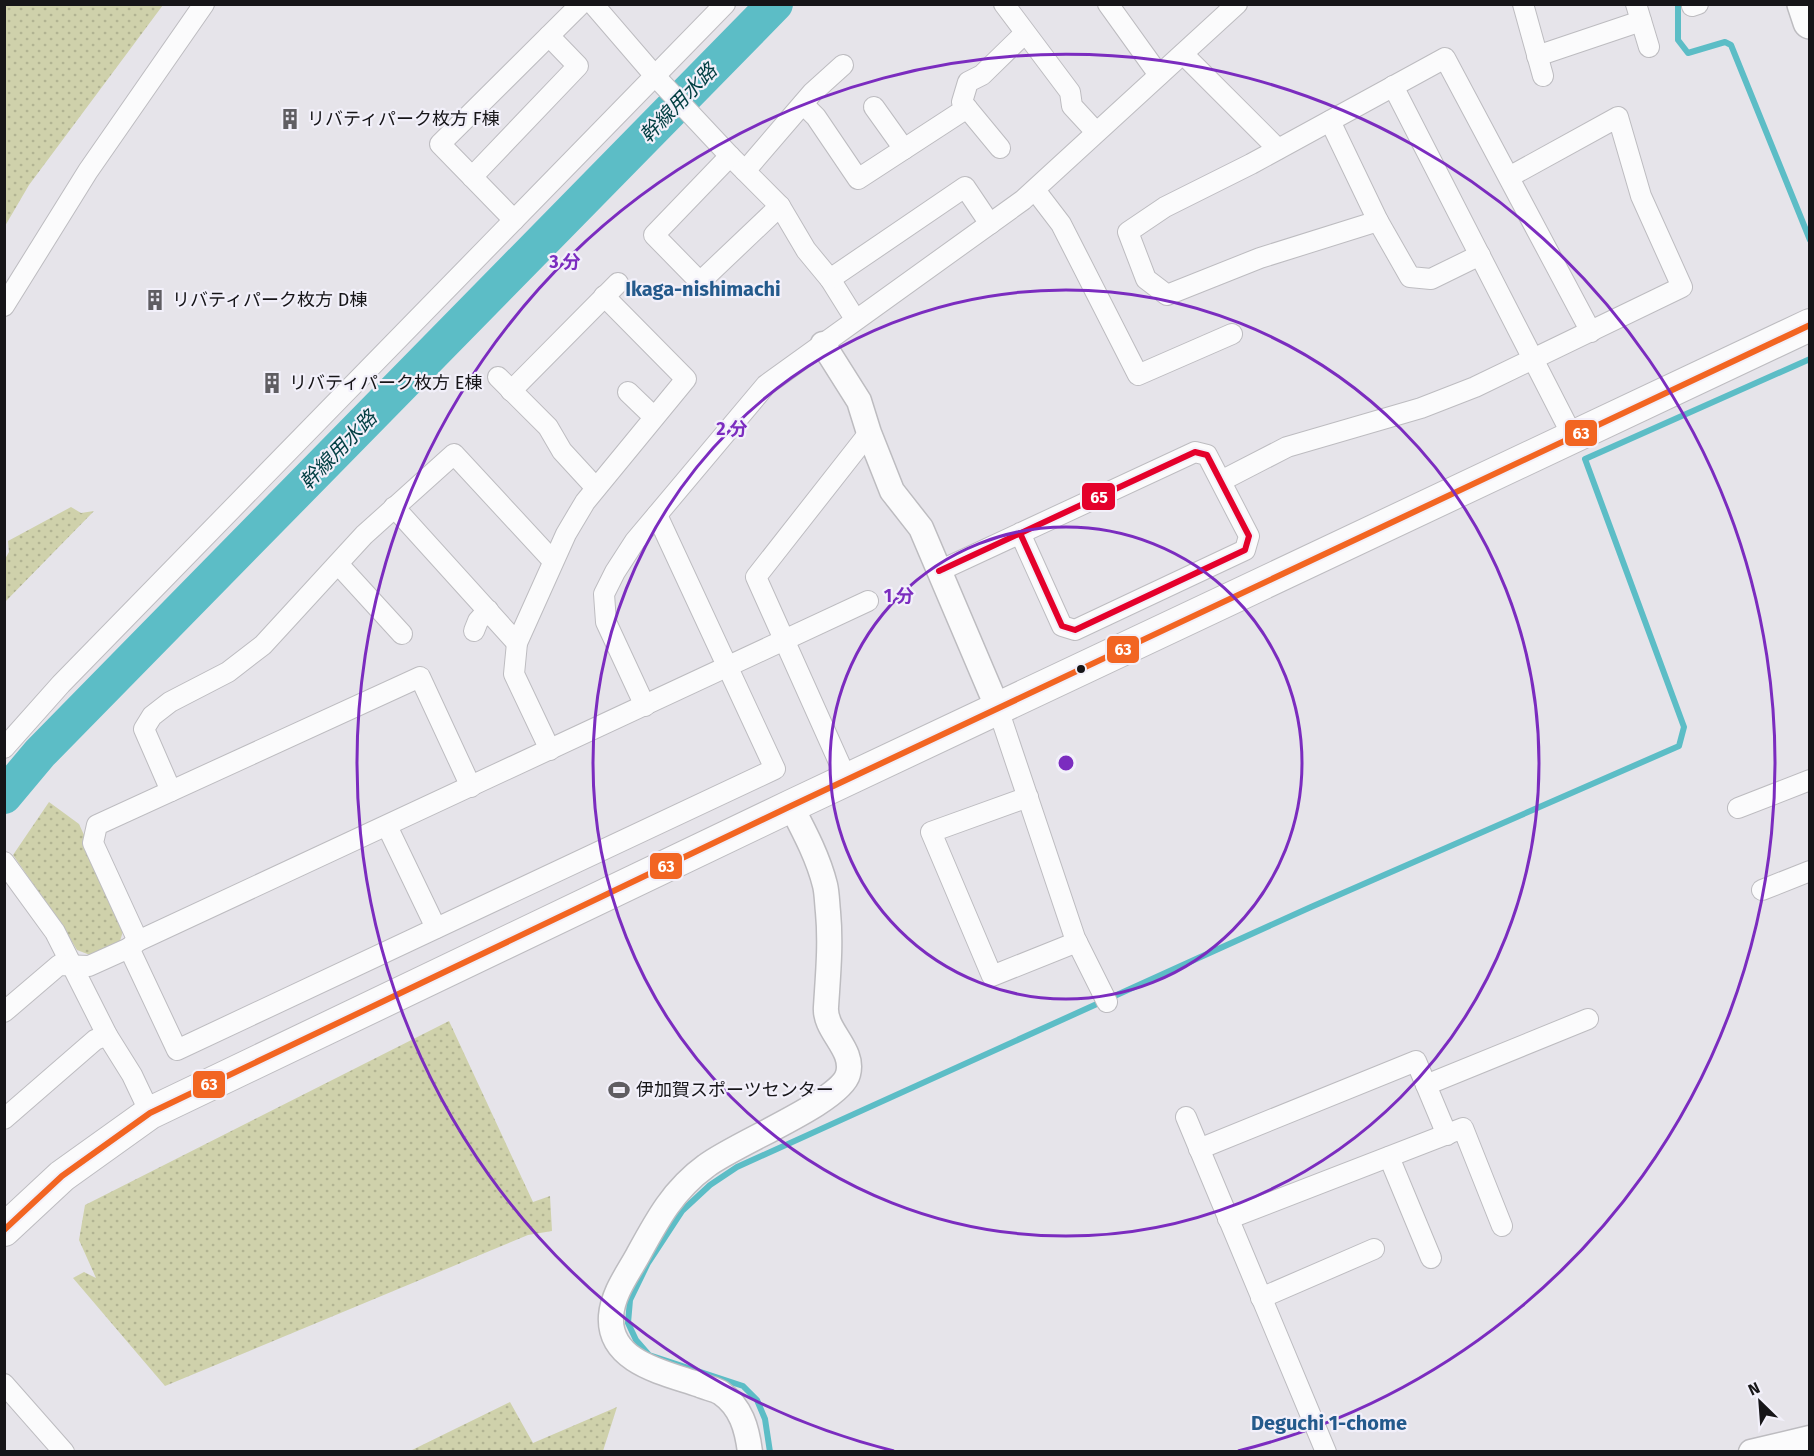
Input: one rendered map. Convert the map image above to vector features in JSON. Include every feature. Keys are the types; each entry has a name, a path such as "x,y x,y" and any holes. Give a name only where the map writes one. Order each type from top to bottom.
{"highway":[{"path":"1804,4 1809,22"}],"main road":[{"path":"4,1230 63,1176 150,1113 791,806 1809,325"}],"street":[{"path":"4,306 88,171 204,4"},
{"path":"514,220 440,144 581,4"},
{"path":"593,4 655,76 780,206 806,250 830,279 855,319"},
{"path":"4,748 61,684 724,4"},
{"path":"1004,4 1024,34 1070,92 1072,106 1096,132"},
{"path":"645,706 606,622 604,594 615,572 635,542 766,385 1023,200 1237,4"},
{"path":"1523,4 1543,76"},
{"path":"1116,8 1159,75"},
{"path":"1537,56 1638,13 1649,47"},
{"path":"1000,148 962,102 968,82 982,75 1024,34"},
{"path":"472,177 578,66 549,36"},
{"path":"1183,54 1278,149"},
{"path":"1378,221 1260,258 1167,295 1146,279 1128,232 1165,207 1278,149 1445,58 1590,332"},
{"path":"745,171 802,105 843,65"},
{"path":"1393,86 1573,438"},
{"path":"802,105 816,117 858,179 967,108"},
{"path":"874,107 904,149"},
{"path":"1221,481 1287,447 1421,408 1475,387 1682,286 1641,196 1618,117 1509,177"},
{"path":"1330,121 1378,221 1410,277 1431,279 1480,255"},
{"path":"730,156 654,235 700,282 780,206"},
{"path":"830,279 965,187 990,224"},
{"path":"1035,190 1061,224 1138,375 1232,334"},
{"path":"550,750 514,674 517,643 566,534 596,488 686,378 611,290 504,384 548,428 562,451 596,488"},
{"path":"823,344 859,401 892,491 921,528 998,709 1077,942 1107,1002"},
{"path":"628,392 654,417"},
{"path":"847,780 756,577 869,433"},
{"path":"939,571 1020,533 1195,452 1207,455 1249,536 1245,550 1075,630 1062,626 1020,533"},
{"path":"171,791 144,729 152,716 170,702 228,672 263,645 364,534 454,454 553,561"},
{"path":"394,507 517,643"},
{"path":"471,787 420,676 97,825 93,843 177,1050 775,769 657,515"},
{"path":"338,564 389,606 402,634"},
{"path":"6,1007 59,965 89,966 868,601"},
{"path":"474,631 478,621 488,610"},
{"path":"1738,808 1809,780"},
{"path":"1028,797 931,832 992,976 1077,942"},
{"path":"750,1452 747,1428 738,1409 720,1392 640,1364 623,1352 614,1335 611,1320 613,1299 665,1207 681,1187 706,1165 740,1144 822,1102 838,1090 848,1076 850,1064 826,1013 831,944 826,886 811,846 791,806"},
{"path":"387,826 436,928"},
{"path":"5,863 55,932 107,1035 132,1075 150,1113"},
{"path":"1762,890 1809,871"},
{"path":"1426,1085 1588,1019"},
{"path":"4,1119 95,1041 107,1035"},
{"path":"1199,1149 1416,1061 1447,1135"},
{"path":"1186,1118 1326,1452"},
{"path":"1228,1219 1463,1128 1502,1226"},
{"path":"1389,1157 1431,1258"},
{"path":"1261,1298 1374,1249"},
{"path":"5,1387 64,1452"},
{"path":"1751,1452 1809,1438"}],"green space":[{"path":"5,4 163,5 29,185 5,226"},
{"path":"71,507 81,513 94,511 5,602 5,559 9,552 8,541"},
{"path":"49,802 79,824 125,925 120,941 90,955 77,950 13,855"},
{"path":"449,1021 533,1202 550,1196 552,1231 528,1235 165,1386 73,1278 84,1272 96,1278 79,1240 85,1205"},
{"path":"510,1402 533,1443 617,1407 603,1451 410,1451"}],"waterway":[{"name":"幹線用水路","path":"4,796 40,753 775,4"},
{"path":"1678,4 1678,40 1688,53 1725,42 1731,45 1810,240"},
{"path":"770,1452 765,1419 757,1400 743,1386 649,1355 636,1340 628,1323 630,1300 648,1263 682,1211 710,1185 737,1167 1311,907 1679,746 1684,727 1585,459 1810,359"}],"transit line":[{"name":"63","path":"4,1230 62,1176 150,1113 791,806 1810,325"},
{"name":"65","path":"939,571 1195,452 1207,455 1249,536 1245,550 1075,630 1062,626 1020,533"}],"place":[{"name":"リバティパーク枚方 F棟","path":"290,119"},
{"name":"リバティパーク枚方 D棟","path":"155,300"},
{"name":"リバティパーク枚方 E棟","path":"272,383"},
{"name":"伊加賀スポーツセンター","path":"619,1090"}],"district":[{"name":"Ikaga-nishimachi","path":"703,289"},
{"name":"Deguchi 1-chome","path":"1329,1423"}]}
